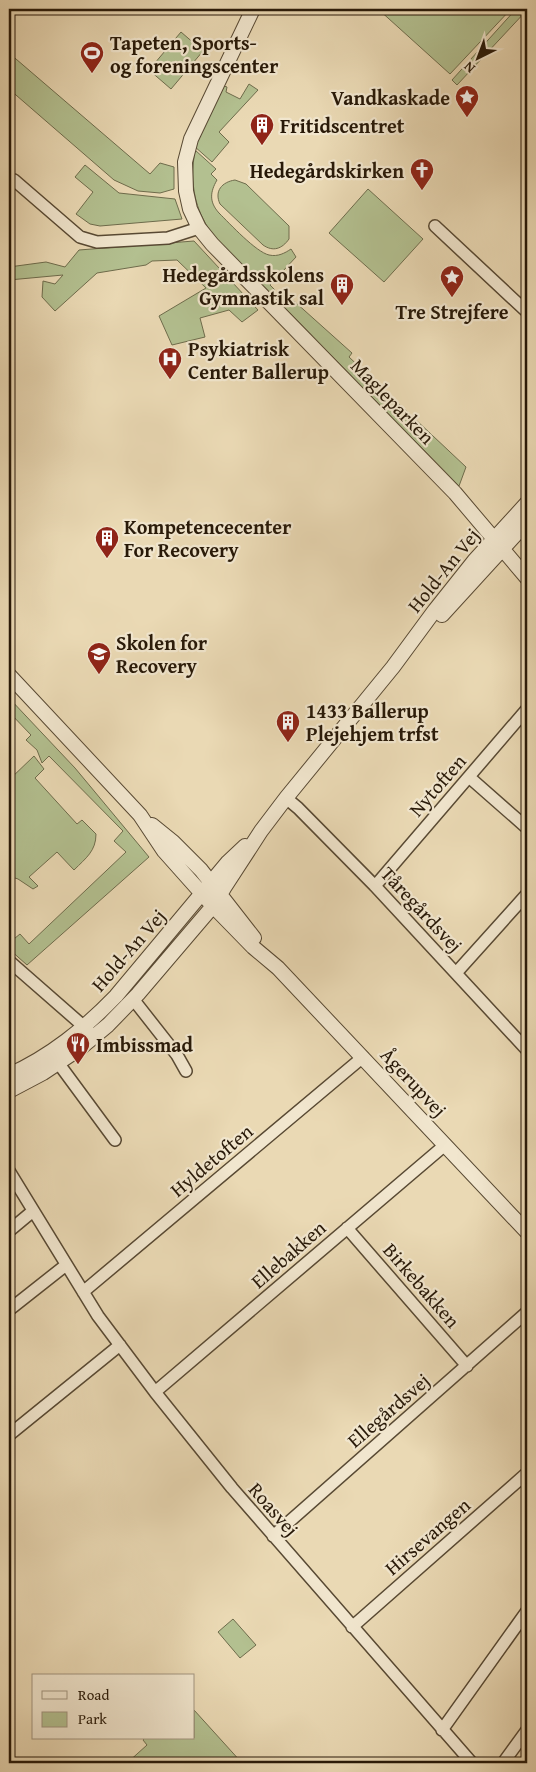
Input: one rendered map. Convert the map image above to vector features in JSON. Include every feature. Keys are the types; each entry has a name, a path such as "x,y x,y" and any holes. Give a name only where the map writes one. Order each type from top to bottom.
{"street":[{"name":"Magleparken","path":"253,9 191,139 185,162 186,191 190,209 199,228 212,244 455,493 527,578"},
{"path":"14,180 80,237 96,242 168,238 199,228"},
{"path":"436,226 527,312"},
{"name":"Hold-An Vej","path":"9,1091 59,1064 96,1036 135,997 211,896 228,862 261,831 394,666 498,544 527,502"},
{"name":"Hold-An Vej","path":"498,544 527,522"},
{"name":"Ågerupvej","path":"9,675 140,815 173,842 211,896 253,947 271,961 527,1232"},
{"name":"Nytoften","path":"375,886 527,709"},
{"path":"469,777 527,828"},
{"name":"Tåregårdsvej","path":"286,798 375,886 527,1050"},
{"path":"456,973 527,894"},
{"name":"Hold-An Vej","path":"9,1075 47,1055 84,1027 211,896"},
{"path":"9,961 96,1036"},
{"name":"Hold-An Vej","path":"135,997 177,1055 186,1071"},
{"name":"Hyldetoften","path":"82,1292 363,1057"},
{"path":"59,1064 115,1140"},
{"name":"Ellebakken","path":"155,1392 445,1145"},
{"name":"Roasvej","path":"9,1171 82,1292 155,1392 273,1536 472,1763"},
{"path":"9,1231 33,1212"},
{"name":"Birkebakken","path":"347,1228 467,1366"},
{"path":"9,1310 66,1265"},
{"name":"Ellegårdsvej","path":"273,1536 527,1312"},
{"path":"9,1435 120,1346"},
{"name":"Hirsevangen","path":"352,1627 527,1473"},
{"path":"442,1730 527,1611"},
{"path":"503,1763 527,1730"}],"green space":[{"path":"378,9 511,9 450,74"},
{"path":"516,9 527,10 457,85 452,80"},
{"path":"181,32 203,51 171,89 149,70"},
{"path":"9,53 150,174 160,163 174,167 174,189 160,193 138,191 114,180 9,89"},
{"path":"249,84 258,90 219,132 229,142 212,162 194,146 224,86 227,87 226,92 240,99"},
{"path":"195,150 216,169 211,174 217,180 213,189 212,201 219,213 243,237 264,253 275,255 291,249 296,257 270,285 275,290 272,293 268,293 236,261 210,231 201,214 195,196 193,175"},
{"path":"85,165 119,193 175,199 182,219 100,226 90,224 76,214 93,192 75,177"},
{"path":"235,180 246,184 289,226 289,239 283,245 274,249 263,245 220,204 218,195 220,188 226,183"},
{"path":"368,189 423,239 384,282 329,233"},
{"path":"194,241 258,310 242,322 229,310 200,318 205,337 172,345 159,316 206,288 177,260 152,261 146,265 97,273 55,311 42,297 43,281 55,284 63,275 9,280 9,267 46,262 65,267 79,250"},
{"path":"285,293 352,353 349,357 466,467 459,486 277,300"},
{"path":"9,698 75,768 149,857 27,965 9,949 9,943 20,934 29,944 126,852 114,841 123,831 49,756 42,763 37,750 26,740 31,735 9,712"},
{"path":"34,756 44,769 35,778 77,824 82,820 96,834 96,840 92,850 74,870 57,852 29,877 38,886 33,889 18,879 9,876 9,780"},
{"path":"233,1619 256,1645 240,1658 218,1632"},
{"path":"195,1711 242,1763 127,1763 147,1745 143,1740 195,1740"}],"place":[{"name":"Tapeten, Sports- og foreningscenter","path":"92,74"},
{"name":"Vandkaskade","path":"467,118"},
{"name":"Fritidscentret","path":"262,146"},
{"name":"Hedegårdskirken","path":"422,191"},
{"name":"Tre Strejfere","path":"452,298"},
{"name":"Hedegårdsskolens Gymnastik sal","path":"342,306"},
{"name":"Psykiatrisk Center Ballerup","path":"170,380"},
{"name":"Kompetencecenter For Recovery","path":"107,559"},
{"name":"Skolen for Recovery","path":"99,675"},
{"name":"1433 Ballerup Plejehjem trfst","path":"288,743"},
{"name":"Imbissmad","path":"78,1065"}]}
